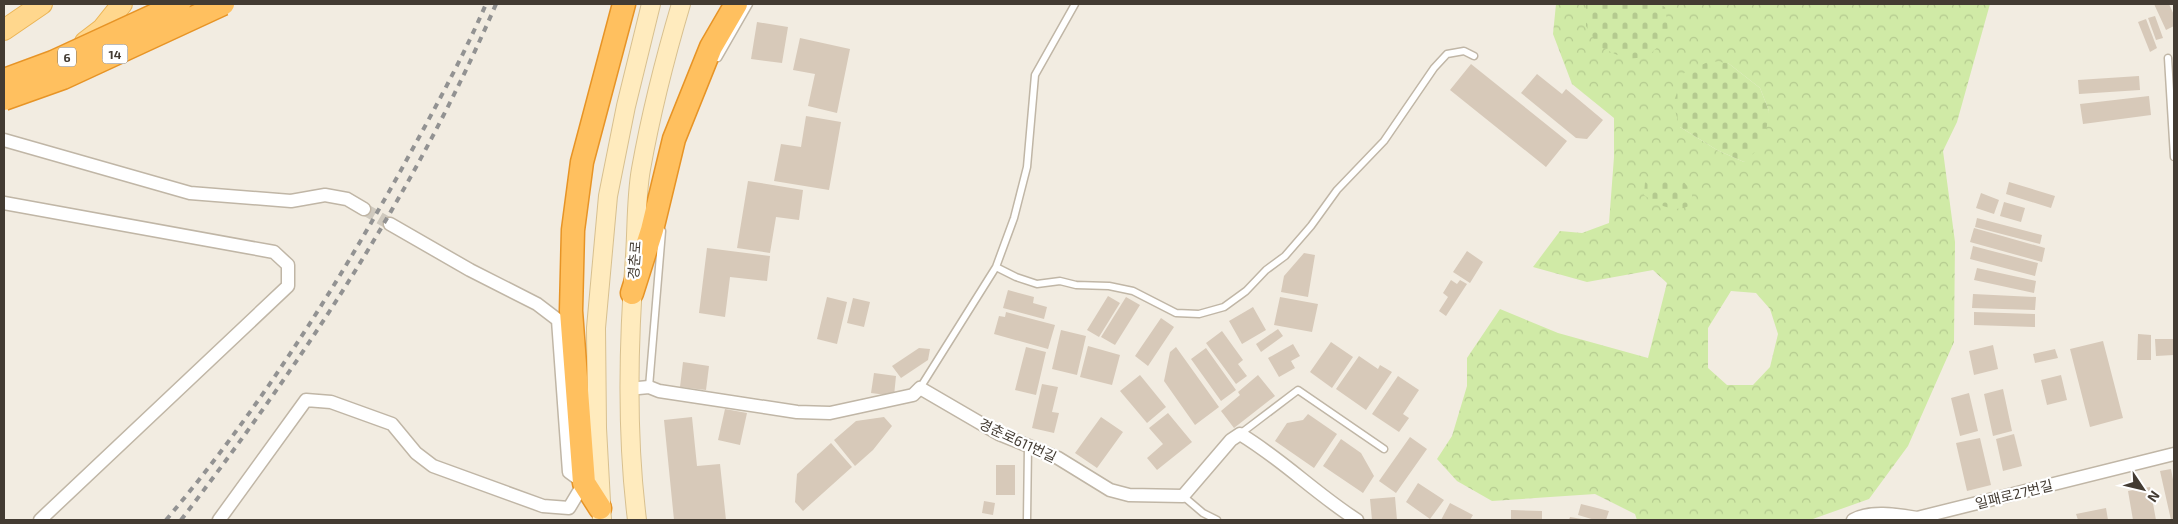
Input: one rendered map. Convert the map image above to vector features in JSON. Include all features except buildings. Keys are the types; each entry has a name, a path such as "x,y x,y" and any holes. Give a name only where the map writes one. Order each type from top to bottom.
{"highway":[{"name":"14","path":"4,80 53,62 179,4"},
{"name":"14","path":"4,99 63,78 223,4"},
{"path":"602,514 584,483 572,331 573,230 582,162 624,4"},
{"path":"632,293 652,230 674,139 711,47 736,4"}],"main road":[{"path":"4,30 42,4"},
{"name":"6","path":"4,99 31,85 102,29 122,4"},
{"path":"602,514 596,328 608,196 626,106 651,4"},
{"name":"경춘로","path":"637,520 631,472 628,389 632,293 641,171 659,81 681,4"}],"street":[{"path":"4,140 190,193 291,201 325,195 347,199 364,209"},
{"path":"4,203 274,252 288,265 288,286 40,520"},
{"path":"219,520 306,400 332,402 392,424 416,453 433,466 543,506 569,508 584,483 569,472 558,320 537,304 470,270 390,224"},
{"path":"628,389 650,387 659,391 797,412 830,413 913,396 920,388"},
{"name":"경춘로611번길","path":"920,388 999,434 1058,458 1110,490 1130,495 1183,496"},
{"path":"1183,496 1232,440 1240,434 1269,451 1339,509 1357,520"},
{"name":"일패로27번길","path":"1853,520 1860,517 1891,514 1917,518 2174,454"}],"lane":[{"path":"716,61 749,4"},
{"path":"920,388 996,267 1014,218 1027,167 1035,75 1075,4"},
{"path":"996,267 1016,277 1037,284 1060,281 1076,285 1109,286 1133,291 1176,314 1199,314 1224,307 1246,291 1266,270 1285,256 1311,226 1337,190 1384,140 1434,68 1447,54 1464,51 1474,56"},
{"path":"2168,58 2174,157"},
{"path":"650,387 654,312 664,221"},
{"path":"1240,434 1298,390 1384,449"},
{"path":"1027,520 1028,446"},
{"path":"1183,496 1204,514 1217,520"}],"green space":[{"path":"1556,4 1586,4 1586,26 1665,7 1660,4 1990,4 1957,122 1943,151 1955,242 1954,342 1908,446 1869,499 1810,520 1637,520 1635,514 1595,494 1492,501 1457,481 1437,459 1452,436 1467,386 1467,358 1500,309 1558,333 1648,358 1667,283 1653,270 1587,282 1533,267 1560,231 1582,233 1609,223 1614,157 1614,118 1572,84 1553,34","holes":["1728,63 1760,88 1769,111 1744,162 1717,150 1680,127","1731,291 1756,293 1770,309 1778,334 1770,367 1753,385 1727,385 1708,368 1708,328"]},
{"path":"1586,4 1660,4 1665,7 1668,28 1664,41 1647,57 1626,59 1598,46 1586,26"},
{"path":"1710,61 1728,63 1760,88 1769,111 1765,139 1744,162 1717,150 1680,127 1673,104 1684,73"},
{"path":"1662,179 1683,181 1692,192 1692,204 1680,209 1673,209 1661,205 1644,195 1645,182"}],"tunnel":[{"path":"364,209 390,224"}],"railway":[{"path":"166,520 231,438 320,308 374,218 434,110 486,4"},
{"path":"181,520 271,398 355,272 394,207 430,141 465,73 496,4"}]}
